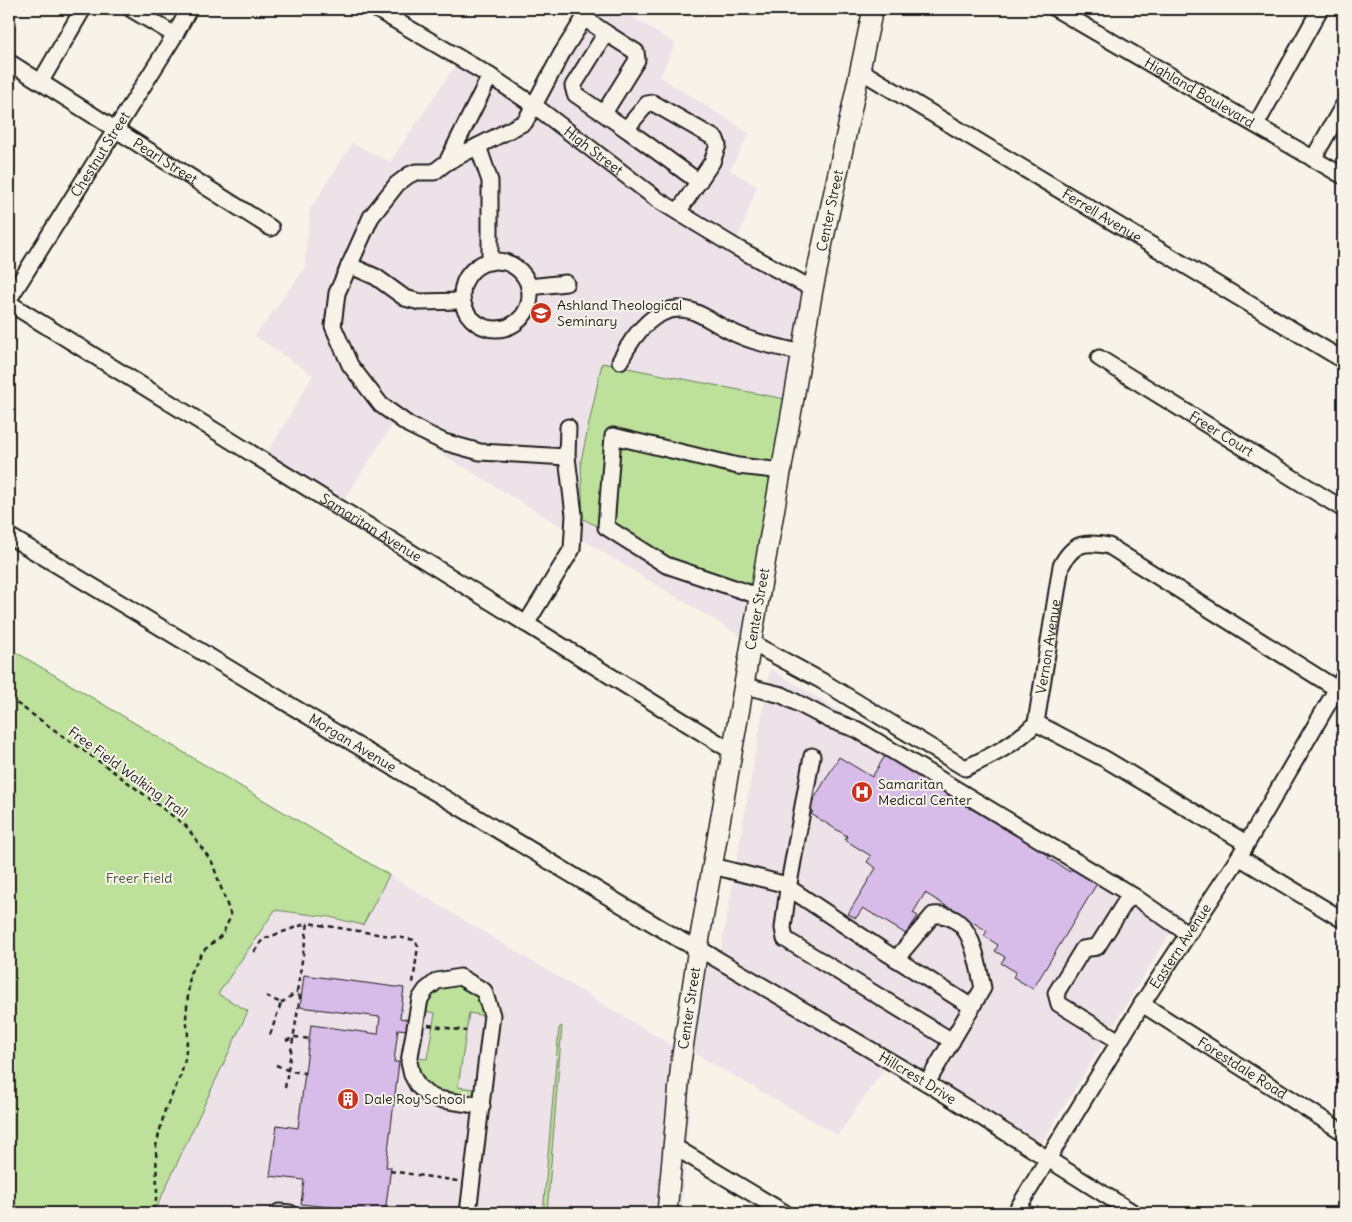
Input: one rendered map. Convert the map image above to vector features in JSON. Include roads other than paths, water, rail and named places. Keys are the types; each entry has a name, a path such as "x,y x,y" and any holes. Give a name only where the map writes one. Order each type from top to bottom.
{"main road":[{"name":"Center Street","path":"667,1213 682,1062 698,948 814,290 873,9"}],"street":[{"path":"40,81 83,9"},
{"path":"131,9 175,36"},
{"name":"Chestnut Street","path":"9,299 115,128 175,36 189,9"},
{"name":"Highland Boulevard","path":"1056,9 1343,176"},
{"path":"1256,125 1320,9"},
{"name":"High Street","path":"386,11 535,106 613,167 678,212 814,290"},
{"path":"567,457 480,452 444,442 409,425 382,405 350,365 333,326 337,293 371,216 397,184 416,172 434,172 446,162 526,122 562,53 587,13 606,33 636,52 637,60 604,113"},
{"path":"606,33 573,86 575,94 699,182"},
{"name":"Pearl Street","path":"9,62 271,228"},
{"name":"Ferrell Avenue","path":"861,72 1343,360"},
{"path":"446,162 490,76"},
{"path":"626,129 647,104 652,103 716,139 718,145 712,162 678,212"},
{"path":"1313,158 1343,106"},
{"path":"478,146 490,181 490,262"},
{"path":"490,262 506,263 514,267 524,277 529,287 528,307 520,320 501,329 492,329 472,320 465,310 462,301 463,286 468,275 477,267 490,262"},
{"path":"349,265 376,277 405,298 420,302 462,301"},
{"path":"529,287 566,283"},
{"name":"Samaritan Avenue","path":"9,303 734,752"},
{"path":"620,361 628,344 652,318 678,310 693,311 730,332 761,343 804,354"},
{"name":"Freer Court","path":"1099,358 1343,508"},
{"path":"526,624 572,549 574,515 567,457 568,427"},
{"path":"761,597 666,566 606,527 613,436 738,466 783,471"},
{"name":"Morgan Avenue","path":"9,536 682,941 698,948"},
{"name":"Vernon Avenue","path":"1036,723 1061,566 1067,554 1074,548 1088,543 1109,546 1340,683"},
{"path":"752,643 822,681 965,768 994,756 1036,723 1112,763 1343,920"},
{"name":"Eastern Avenue","path":"1015,1213 1142,1004 1242,850 1340,683"},
{"path":"745,686 782,695 830,720 858,730 1135,897 1187,933"},
{"path":"812,756 788,889 784,928 785,939 952,1041"},
{"path":"713,866 766,878 783,884 896,960 972,1007"},
{"path":"1119,1041 1059,1004 1056,993 1084,949 1097,947 1126,901 1135,897"},
{"path":"896,960 933,914 942,915 962,924 971,938 983,988 927,1083"},
{"name":"Hillcrest Drive","path":"698,948 927,1083 1134,1213"},
{"path":"468,1213 482,1106 492,1015 484,991 460,977 436,982 426,990 420,999 409,1062 412,1075 418,1086 437,1099 482,1106"},
{"name":"Forestdale Road","path":"1142,1004 1343,1132"},
{"path":"673,1146 785,1213"}],"place":[{"name":"Ashland Theological Seminary","path":"541,313"},
{"name":"Samaritan Medical Center","path":"862,792"},
{"name":"Dale Roy School","path":"348,1099"}],"park label":[{"name":"Freer Field","path":"139,878"}]}
